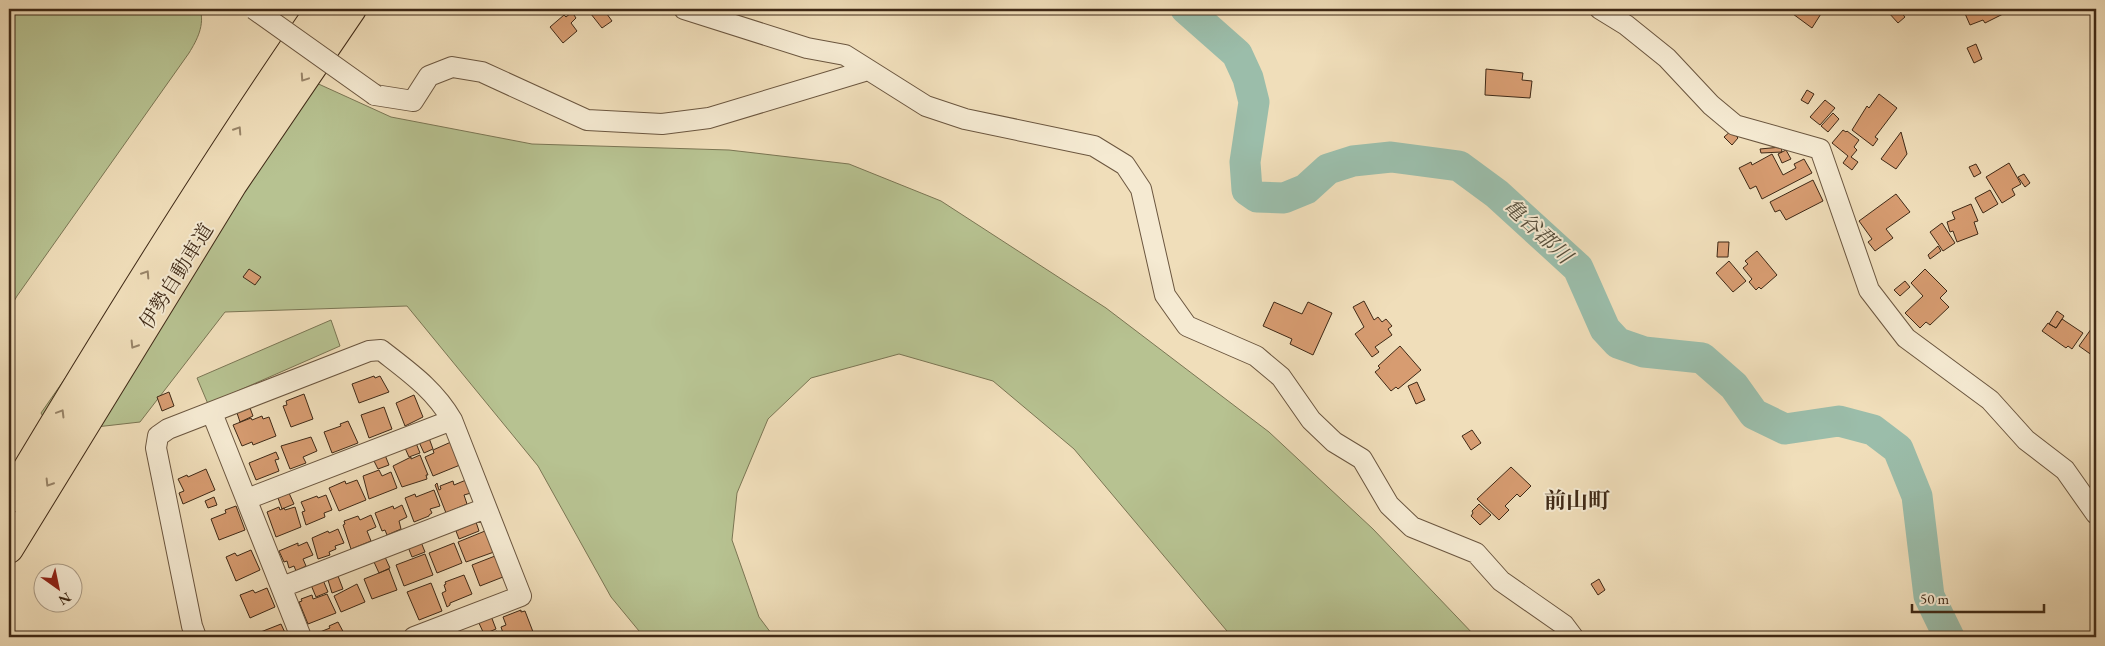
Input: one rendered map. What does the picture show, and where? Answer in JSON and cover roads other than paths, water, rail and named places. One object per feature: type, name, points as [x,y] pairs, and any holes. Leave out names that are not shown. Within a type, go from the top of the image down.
[{"type":"highway","name":"伊勢自動車道","points":[[13,542],[222,177],[258,99],[320,9]]},
{"type":"highway","name":"伊勢自動車道","points":[[9,500],[108,332],[222,177],[352,9]]},
{"type":"street","points":[[254,9],[375,95],[412,101],[429,76],[452,67],[482,72],[587,120],[662,124],[709,118],[868,70]]},
{"type":"street","points":[[684,9],[807,48],[845,55],[926,106],[965,119],[1094,146],[1124,165],[1141,189],[1165,295],[1187,326],[1256,356],[1281,377],[1311,420],[1334,442],[1362,459],[1389,505],[1412,527],[1476,553],[1501,581],[1564,626],[1573,637]]},
{"type":"street","points":[[1600,9],[1626,26],[1667,58],[1711,105],[1735,124],[1820,149],[1870,290],[1894,323],[1906,338],[1990,400],[2026,440],[2065,470],[2096,514]]},
{"type":"street","points":[[196,637],[192,626],[156,448],[158,436],[168,430],[369,351],[381,350],[427,387],[442,402],[452,420],[521,596],[414,637]]},
{"type":"street","points":[[212,413],[301,637]]},
{"type":"street","points":[[247,499],[452,420]]},
{"type":"street","points":[[282,587],[486,508]]},
{"type":"waterway","name":"亀谷郡川","points":[[1186,9],[1237,54],[1248,78],[1254,102],[1245,162],[1247,190],[1257,197],[1284,198],[1306,189],[1328,169],[1353,161],[1391,157],[1459,166],[1497,194],[1578,268],[1605,329],[1618,343],[1644,352],[1702,358],[1734,386],[1754,414],[1785,429],[1839,421],[1873,430],[1898,449],[1917,496],[1929,596],[1949,637]]},
{"type":"district","name":"前山町","points":[[1577,500]]}]
